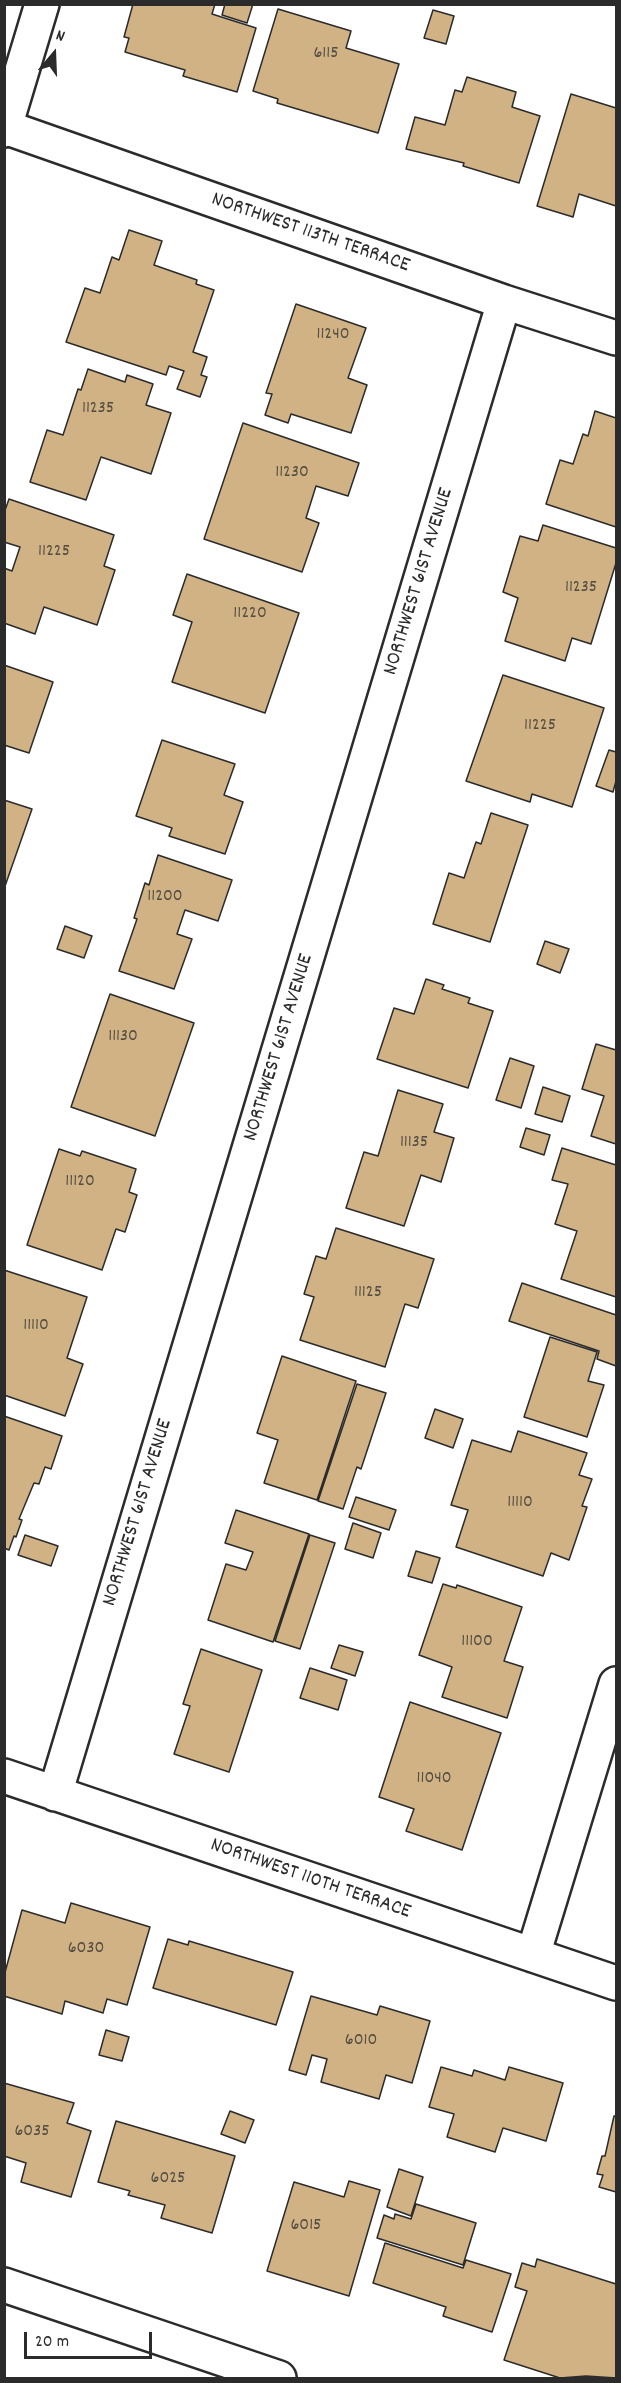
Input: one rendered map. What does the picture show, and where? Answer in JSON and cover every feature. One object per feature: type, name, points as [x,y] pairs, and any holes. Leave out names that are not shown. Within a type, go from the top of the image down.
[{"type":"street","points":[[5,128],[42,4]]},
{"type":"street","name":"NORTHWEST 113TH TERRACE","points":[[5,128],[504,302],[616,338]]},
{"type":"street","name":"NORTHWEST 61ST AVENUE","points":[[55,1794],[504,302]]},
{"type":"street","points":[[533,1954],[616,1684]]},
{"type":"street","name":"NORTHWEST 110TH TERRACE","points":[[4,1776],[616,1983]]},
{"type":"street","points":[[4,2285],[279,2379]]},
{"type":"building","points":[[133,4],[215,4],[212,14],[256,28],[237,92],[183,76],[185,70],[125,52],[129,38],[124,37]]},
{"type":"building","points":[[225,4],[253,4],[247,23],[222,15]]},
{"type":"building","points":[[278,9],[351,31],[346,48],[399,64],[378,133],[277,103],[278,99],[253,91]]},
{"type":"building","points":[[433,10],[454,16],[446,44],[424,38]]},
{"type":"building","points":[[467,77],[516,92],[512,107],[540,116],[519,183],[463,166],[464,163],[406,149],[415,117],[445,125],[455,90],[462,92]]},
{"type":"building","points":[[571,94],[616,108],[616,206],[579,194],[573,217],[537,206]]},
{"type":"building","points":[[129,230],[162,241],[154,265],[197,280],[196,284],[214,290],[193,352],[207,357],[201,375],[207,377],[200,397],[177,389],[184,371],[169,366],[166,375],[66,342],[85,288],[100,293],[112,257],[119,260]]},
{"type":"building","points":[[296,304],[366,328],[348,378],[367,385],[351,433],[291,414],[288,423],[265,415],[272,394],[266,393]]},
{"type":"building","points":[[88,369],[125,382],[127,375],[153,384],[146,405],[171,413],[151,474],[101,457],[86,500],[30,482],[47,430],[63,435],[78,389],[81,390]]},
{"type":"building","points":[[595,411],[616,418],[616,527],[546,504],[560,460],[573,464],[583,434],[588,436]]},
{"type":"building","points":[[243,423],[359,463],[348,496],[316,486],[306,518],[319,523],[302,572],[204,539]]},
{"type":"building","points":[[9,499],[114,535],[104,566],[115,570],[97,625],[44,607],[35,634],[4,623],[4,568],[12,571],[20,547],[4,542],[4,513]]},
{"type":"building","points":[[543,525],[616,548],[616,563],[591,644],[572,638],[565,661],[505,641],[518,598],[503,592],[520,536],[538,541]]},
{"type":"building","points":[[187,574],[299,613],[265,713],[172,682],[192,622],[173,615]]},
{"type":"building","points":[[4,665],[53,682],[29,753],[4,745]]},
{"type":"building","points":[[503,675],[604,708],[572,807],[532,794],[530,802],[466,781]]},
{"type":"building","points":[[162,740],[235,764],[224,795],[243,802],[225,854],[169,836],[172,828],[136,816]]},
{"type":"building","points":[[609,750],[616,752],[616,781],[613,792],[596,786]]},
{"type":"building","points":[[4,800],[32,809],[4,889]]},
{"type":"building","points":[[491,813],[528,825],[490,942],[433,924],[449,873],[464,878],[476,842],[481,844]]},
{"type":"building","points":[[158,855],[232,880],[218,921],[185,910],[177,934],[192,939],[174,989],[119,971],[137,919],[134,918],[145,883],[149,885]]},
{"type":"building","points":[[65,926],[92,936],[84,958],[57,949]]},
{"type":"building","points":[[545,941],[569,949],[560,973],[537,964]]},
{"type":"building","points":[[426,979],[444,985],[442,989],[470,998],[468,1003],[493,1011],[468,1088],[377,1059],[394,1008],[414,1014]]},
{"type":"building","points":[[110,994],[194,1023],[155,1136],[71,1107]]},
{"type":"building","points":[[596,1044],[616,1050],[616,1144],[591,1136],[604,1096],[582,1089]]},
{"type":"building","points":[[510,1058],[534,1066],[521,1108],[496,1100]]},
{"type":"building","points":[[543,1087],[570,1096],[562,1122],[535,1114]]},
{"type":"building","points":[[398,1090],[443,1104],[434,1132],[454,1138],[441,1182],[421,1175],[404,1226],[346,1208],[364,1152],[378,1156]]},
{"type":"building","points":[[526,1128],[550,1135],[544,1155],[520,1147]]},
{"type":"building","points":[[562,1148],[616,1165],[616,1297],[561,1279],[577,1231],[555,1224],[568,1184],[552,1180]]},
{"type":"building","points":[[59,1149],[80,1156],[82,1151],[136,1169],[129,1192],[137,1195],[125,1232],[116,1229],[102,1270],[27,1245]]},
{"type":"building","points":[[336,1228],[434,1259],[418,1308],[405,1304],[385,1367],[300,1340],[314,1297],[304,1294],[316,1256],[326,1259]]},
{"type":"building","points":[[4,1270],[87,1297],[67,1358],[83,1364],[65,1416],[4,1395]]},
{"type":"building","points":[[522,1283],[616,1315],[616,1366],[597,1359],[599,1351],[509,1321]]},
{"type":"building","points":[[550,1337],[597,1352],[588,1381],[604,1385],[587,1437],[524,1417]]},
{"type":"building","points":[[282,1356],[356,1381],[317,1500],[264,1483],[278,1440],[257,1433]]},
{"type":"building","points":[[357,1384],[386,1393],[361,1469],[357,1467],[343,1509],[318,1501]]},
{"type":"building","points":[[435,1409],[463,1419],[453,1448],[425,1438]]},
{"type":"building","points":[[4,1416],[62,1436],[51,1469],[45,1467],[39,1484],[34,1483],[19,1519],[22,1520],[16,1537],[14,1536],[9,1550],[4,1548]]},
{"type":"building","points":[[518,1431],[587,1453],[579,1475],[592,1479],[582,1506],[587,1507],[569,1560],[551,1553],[543,1576],[456,1547],[468,1510],[451,1505],[472,1440],[511,1452]]},
{"type":"building","points":[[356,1497],[396,1510],[389,1530],[349,1517]]},
{"type":"building","points":[[236,1510],[309,1534],[273,1642],[208,1620],[226,1564],[246,1570],[253,1552],[225,1543]]},
{"type":"building","points":[[353,1523],[381,1533],[373,1558],[345,1549]]},
{"type":"building","points":[[25,1535],[58,1546],[51,1566],[18,1555]]},
{"type":"building","points":[[310,1535],[335,1543],[300,1649],[275,1641]]},
{"type":"building","points":[[416,1551],[440,1558],[432,1583],[408,1576]]},
{"type":"building","points":[[443,1584],[456,1588],[457,1585],[522,1607],[504,1661],[523,1667],[507,1718],[442,1697],[452,1667],[419,1655]]},
{"type":"building","points":[[339,1645],[363,1652],[355,1676],[331,1668]]},
{"type":"building","points":[[201,1649],[262,1670],[229,1772],[174,1754],[190,1706],[183,1704]]},
{"type":"building","points":[[310,1668],[347,1680],[338,1710],[300,1698]]},
{"type":"building","points":[[410,1702],[501,1733],[462,1850],[406,1831],[414,1809],[379,1797]]},
{"type":"building","points":[[71,1903],[150,1927],[127,2005],[107,1999],[103,2013],[65,2001],[62,2014],[4,1996],[4,1976],[22,1910],[65,1923]]},
{"type":"building","points":[[168,1939],[188,1945],[189,1941],[293,1972],[276,2025],[153,1988]]},
{"type":"building","points":[[311,1996],[377,2015],[380,2006],[430,2021],[412,2083],[386,2075],[379,2099],[321,2082],[327,2059],[312,2055],[306,2075],[289,2070]]},
{"type":"building","points":[[106,2030],[129,2037],[122,2061],[99,2055]]},
{"type":"building","points":[[441,2067],[472,2076],[474,2070],[505,2080],[509,2067],[563,2083],[546,2141],[503,2128],[495,2152],[447,2137],[454,2114],[429,2107]]},
{"type":"building","points":[[4,2083],[74,2103],[67,2123],[91,2131],[71,2197],[21,2182],[26,2163],[4,2156]]},
{"type":"building","points":[[230,2111],[254,2120],[245,2143],[221,2134]]},
{"type":"building","points":[[614,2116],[616,2116],[616,2192],[599,2187],[603,2175],[597,2174],[602,2156],[605,2156]]},
{"type":"building","points":[[116,2121],[235,2156],[212,2233],[161,2218],[165,2205],[128,2195],[130,2191],[98,2182]]},
{"type":"building","points":[[399,2169],[423,2177],[411,2216],[387,2207]]},
{"type":"building","points":[[349,2181],[380,2190],[349,2296],[267,2271],[294,2182],[344,2197]]},
{"type":"building","points":[[416,2204],[476,2223],[463,2265],[377,2238],[384,2215],[394,2219],[395,2214],[411,2219]]},
{"type":"building","points":[[385,2243],[463,2268],[466,2260],[511,2274],[492,2332],[443,2316],[446,2307],[373,2283]]},
{"type":"building","points":[[537,2259],[616,2284],[616,2378],[586,2376],[560,2378],[504,2360],[527,2291],[515,2287],[522,2263],[535,2267]]}]
